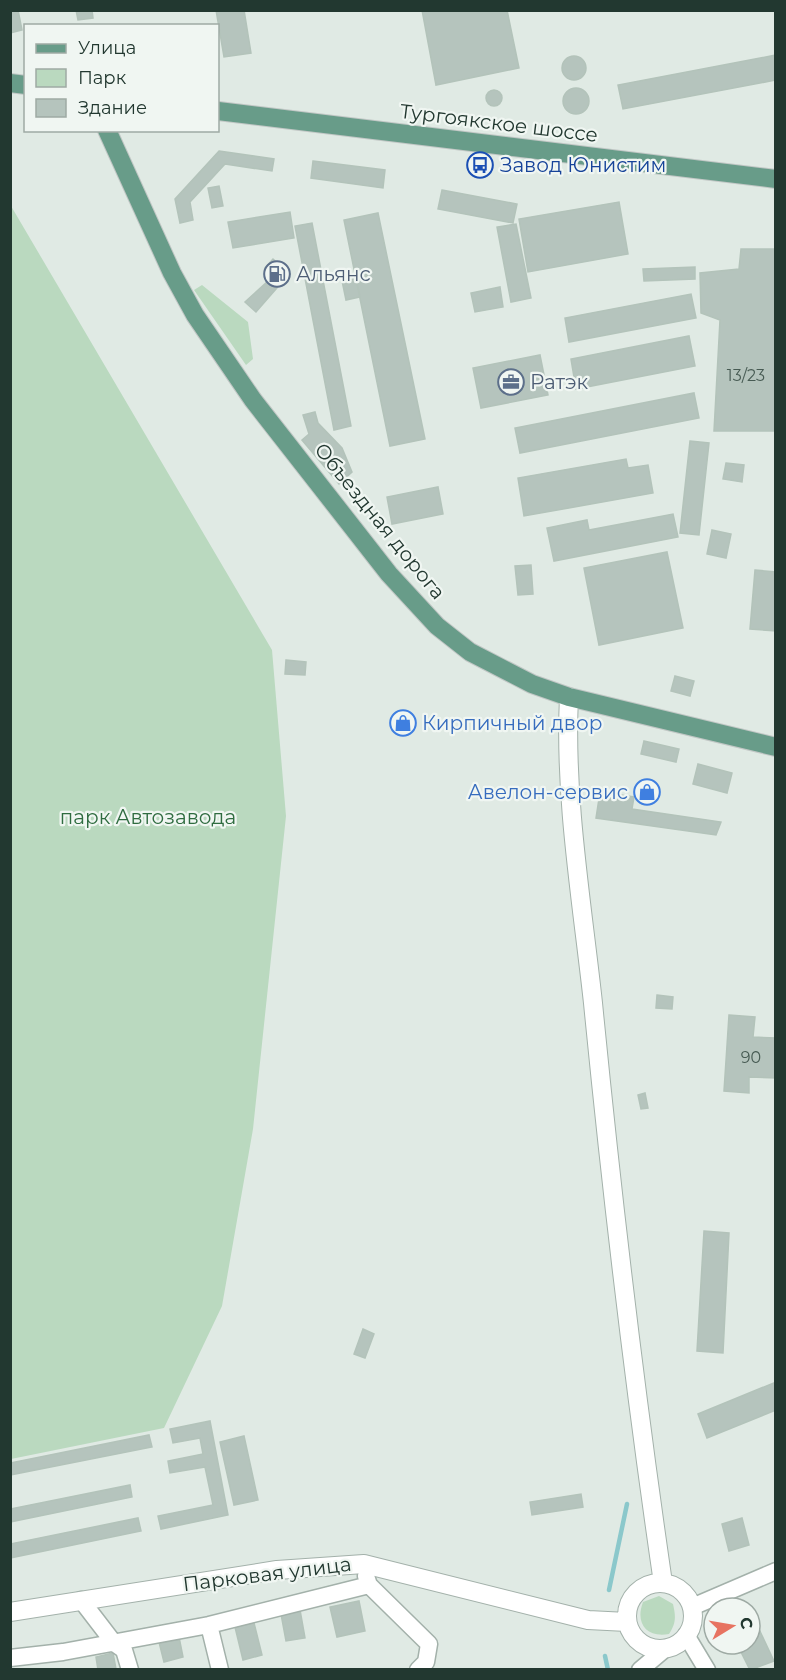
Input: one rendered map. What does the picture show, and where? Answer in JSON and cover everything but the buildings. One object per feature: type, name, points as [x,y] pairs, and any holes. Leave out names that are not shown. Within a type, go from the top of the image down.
[{"type":"main road","name":"Тургоякское шоссе","points":[[219,111],[776,179]]},
{"type":"main road","name":"Объездная дорога","points":[[108,132],[172,273],[195,315],[253,400],[389,574],[437,626],[470,652],[512,675],[569,697],[776,747]]},
{"type":"street","points":[[569,697],[569,776],[613,1198],[663,1583]]},
{"type":"street","name":"Парковая улица","points":[[10,1612],[277,1570],[364,1564],[588,1620],[627,1622]]},
{"type":"street","points":[[692,1607],[776,1571]]},
{"type":"street","points":[[10,1658],[21,1659],[208,1625],[367,1579],[429,1644],[426,1662],[418,1670]]},
{"type":"street","points":[[640,1670],[666,1648],[677,1644],[687,1635],[693,1617],[692,1607],[685,1595],[675,1587],[663,1583],[648,1585],[635,1594],[628,1607],[627,1622],[631,1632],[646,1646],[666,1648]]},
{"type":"street","points":[[81,1600],[114,1643],[124,1650],[130,1670]]},
{"type":"street","points":[[208,1625],[220,1670]]},
{"type":"street","points":[[687,1635],[707,1670]]},
{"type":"green space","name":"парк Автозавода","points":[[11,206],[272,650],[286,816],[253,1129],[222,1306],[164,1428],[11,1459]]},
{"type":"green space","points":[[202,285],[248,322],[253,359],[246,365],[194,290]]},
{"type":"green space","points":[[659,1596],[673,1604],[675,1620],[669,1634],[654,1634],[649,1631],[644,1627],[640,1616],[643,1602]]},
{"type":"waterway","points":[[609,1590],[627,1504]]},
{"type":"waterway","points":[[605,1656],[608,1670]]},
{"type":"place","name":"Завод Юнистим","points":[[480,165]]},
{"type":"place","name":"Альянс","points":[[277,274]]},
{"type":"place","name":"Ратэк","points":[[511,382]]},
{"type":"place","name":"Кирпичный двор","points":[[403,723]]},
{"type":"place","name":"Авелон-сервис","points":[[647,792]]}]
